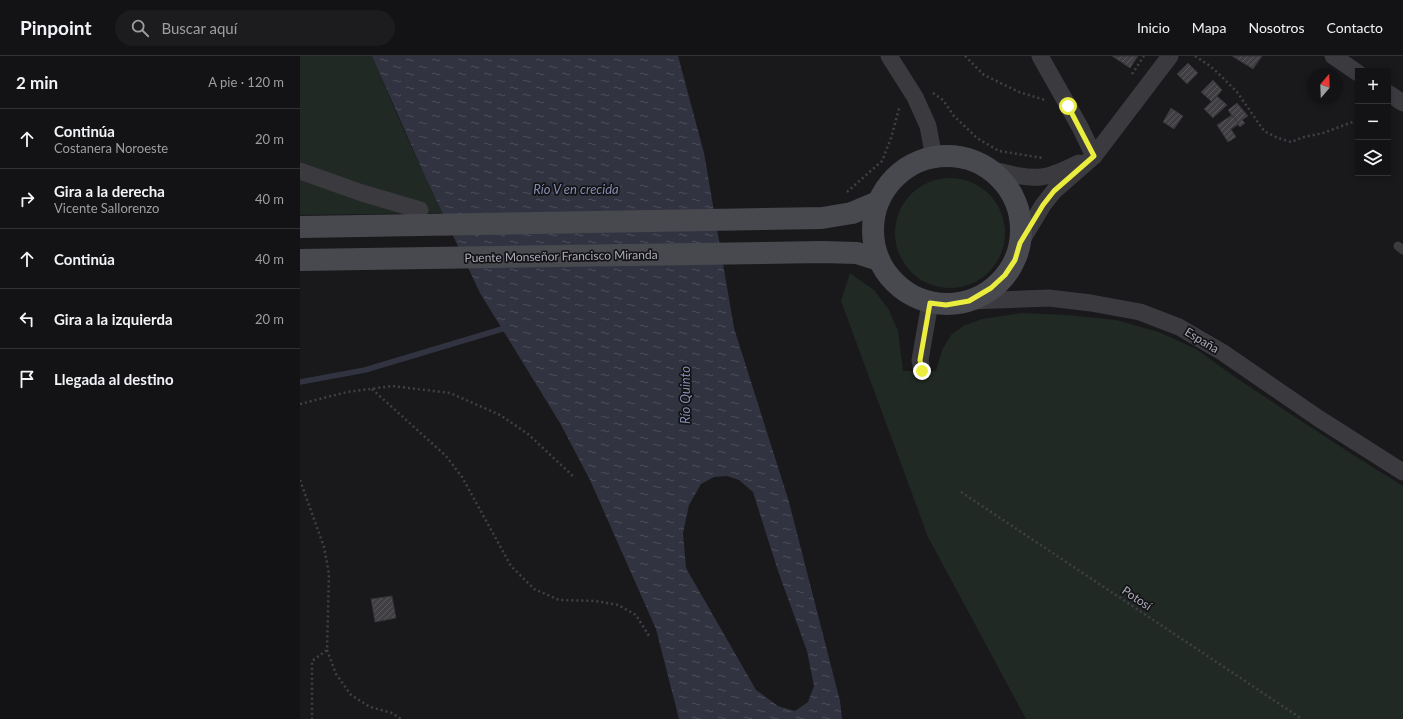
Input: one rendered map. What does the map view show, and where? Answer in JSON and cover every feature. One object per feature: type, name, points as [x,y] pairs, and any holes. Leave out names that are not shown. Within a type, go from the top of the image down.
[{"type":"street","points":[[889,56],[916,97],[928,126],[934,158]]},
{"type":"street","points":[[1040,56],[1094,156]]},
{"type":"street","points":[[1020,243],[1043,205],[1054,191],[1094,156],[1170,56]]},
{"type":"street","points":[[1333,56],[1355,71]]},
{"type":"street","points":[[1391,95],[1403,103]]},
{"type":"street","points":[[944,156],[972,161],[985,168],[1011,191],[1018,208],[1022,222],[1020,243],[1015,260],[1005,275],[991,288],[969,301],[946,305],[930,303],[913,296],[899,286],[887,273],[879,260],[874,238],[874,219],[878,202],[887,187],[898,175],[916,162],[944,156]]},
{"type":"street","points":[[985,168],[1020,176],[1042,177],[1061,172],[1094,156]]},
{"type":"street","points":[[300,171],[420,210]]},
{"type":"street","points":[[300,227],[822,218],[852,213],[878,202]]},
{"type":"street","name":"Puente Monseñor Francisco Miranda","points":[[300,260],[822,252],[858,253],[879,260]]},
{"type":"street","name":"España","points":[[969,301],[1049,298],[1091,303],[1140,312],[1179,327],[1222,352],[1318,418],[1403,472]]},
{"type":"street","points":[[922,371],[920,360],[930,303]]},
{"type":"path","points":[[965,56],[984,75],[1018,92],[1068,106]]},
{"type":"path","points":[[1130,76],[1144,56]]},
{"type":"path","points":[[1195,56],[1210,66],[1237,92],[1264,131],[1278,138],[1291,142],[1304,137],[1323,133],[1355,121]]},
{"type":"path","points":[[847,192],[882,161],[891,138],[899,109],[916,97],[930,90],[944,100],[954,116],[976,138],[999,151],[1047,158]]},
{"type":"path","points":[[300,404],[347,392],[392,386],[450,393],[500,414],[528,434],[575,478]]},
{"type":"path","points":[[372,389],[446,456],[462,477],[511,566],[534,589],[559,600],[596,601],[618,605],[636,615],[649,636]]},
{"type":"path","points":[[300,480],[324,547],[329,574],[327,650],[336,674],[352,695],[370,707],[392,713],[401,719]]},
{"type":"path","name":"Potosí","points":[[961,492],[1302,719]]},
{"type":"path","points":[[312,719],[312,661],[327,650]]},
{"type":"shaded area","points":[[300,56],[372,56],[401,124],[442,213],[300,215]]},
{"type":"shaded area","points":[[950,178],[971,182],[989,194],[1001,212],[1005,233],[1001,254],[989,272],[971,284],[950,288],[929,284],[911,272],[899,254],[895,233],[899,212],[911,194],[929,182]]},
{"type":"shaded area","points":[[850,273],[874,290],[889,310],[898,331],[903,371],[936,371],[942,350],[951,335],[963,326],[982,319],[1022,313],[1068,315],[1116,320],[1159,332],[1196,349],[1235,377],[1403,486],[1403,719],[1026,719],[928,537],[841,301]]},
{"type":"water","name":"Río V en crecida","points":[[372,56],[678,56],[704,153],[734,328],[789,502],[840,701],[842,719],[679,719],[656,629],[590,480],[560,423],[480,293],[424,174]],"holes":[[[727,476],[739,480],[753,492],[778,571],[807,651],[814,686],[808,702],[795,711],[778,706],[756,690],[686,568],[683,533],[689,505],[701,484],[714,477]]]},
{"type":"building","points":[[1112,56],[1138,56],[1130,68]]},
{"type":"building","points":[[1232,56],[1262,56],[1253,69]]},
{"type":"building","points":[[1188,63],[1198,73],[1187,84],[1177,74]]},
{"type":"building","points":[[1213,80],[1222,90],[1212,102],[1201,92]]},
{"type":"building","points":[[1217,96],[1227,105],[1213,118],[1204,109]]},
{"type":"building","points":[[1237,103],[1248,116],[1242,120],[1245,123],[1240,127],[1228,110]]},
{"type":"building","points":[[1171,108],[1183,116],[1174,129],[1163,122]]},
{"type":"building","points":[[1232,115],[1239,124],[1231,129],[1236,137],[1228,142],[1217,125]]},
{"type":"building","points":[[392,596],[396,618],[375,622],[371,599]]},
{"type":"waterway","points":[[300,382],[365,370],[502,329],[509,330]]},
{"type":"route","points":[[922,371],[920,360],[930,303],[946,305],[969,301],[991,288],[1005,275],[1015,260],[1020,243],[1043,205],[1054,191],[1094,156],[1068,106]]},
{"type":"water label","name":"Río Quinto","points":[[685,395]]}]
